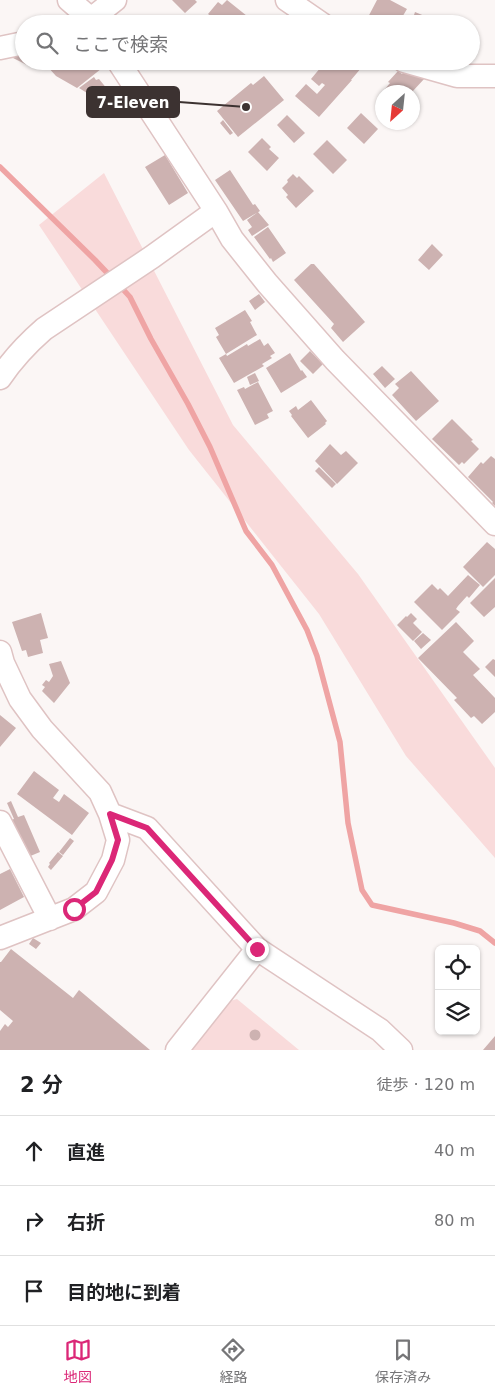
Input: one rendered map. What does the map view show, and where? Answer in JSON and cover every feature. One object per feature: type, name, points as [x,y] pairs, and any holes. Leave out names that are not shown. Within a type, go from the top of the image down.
[{"type":"street","points":[[69,0],[83,15]]},
{"type":"street","points":[[97,15],[115,0]]},
{"type":"street","points":[[287,0],[309,15]]},
{"type":"street","points":[[0,48],[15,45]]},
{"type":"street","points":[[124,70],[232,239],[335,360],[495,524]]},
{"type":"street","points":[[436,70],[457,76],[495,76]]},
{"type":"street","points":[[0,378],[44,329],[216,212]]},
{"type":"street","points":[[0,652],[20,699],[42,730],[100,792],[110,814],[118,840],[112,860],[96,892],[74,909],[0,938]]},
{"type":"street","points":[[110,814],[147,828],[257,949],[380,1030],[401,1050]]},
{"type":"street","points":[[0,822],[50,919]]},
{"type":"street","points":[[177,1050],[257,949]]},
{"type":"shaded area","points":[[104,173],[233,425],[358,574],[495,768],[495,858],[406,756],[319,614],[189,450],[39,225]]},
{"type":"shaded area","points":[[237,999],[299,1050],[184,1050],[223,1003]]},
{"type":"building","points":[[172,0],[195,0],[197,2],[185,13]]},
{"type":"building","points":[[227,0],[246,15],[208,14],[218,2],[222,5]]},
{"type":"building","points":[[377,0],[390,0],[407,9],[403,15],[369,15]]},
{"type":"building","points":[[51,70],[100,70],[77,88],[56,76]]},
{"type":"building","points":[[318,70],[359,70],[319,117],[295,96],[306,84],[317,94],[325,85],[322,83],[319,86],[311,79]]},
{"type":"building","points":[[405,70],[413,70],[425,78],[418,85],[388,85],[390,83],[388,82],[398,71],[402,74]]},
{"type":"building","points":[[264,76],[284,100],[238,137],[217,111],[251,83],[253,85]]},
{"type":"building","points":[[94,77],[96,80],[99,79],[112,95],[103,103],[79,88]]},
{"type":"building","points":[[361,113],[375,126],[375,130],[377,130],[364,144],[347,128]]},
{"type":"building","points":[[287,115],[305,133],[294,143],[277,125]]},
{"type":"building","points":[[223,120],[233,133],[230,135],[220,123]]},
{"type":"building","points":[[262,138],[271,147],[269,149],[279,158],[267,171],[248,152]]},
{"type":"building","points":[[327,140],[347,160],[333,174],[313,154]]},
{"type":"building","points":[[165,155],[188,193],[169,205],[145,167]]},
{"type":"building","points":[[230,170],[253,205],[255,204],[260,211],[243,221],[215,180]]},
{"type":"building","points":[[293,174],[297,178],[299,176],[314,191],[296,208],[286,197],[288,195],[282,188]]},
{"type":"building","points":[[258,212],[269,225],[252,236],[248,230],[252,227],[247,220]]},
{"type":"building","points":[[268,227],[286,253],[273,262],[254,237]]},
{"type":"building","points":[[432,244],[443,255],[429,270],[418,260]]},
{"type":"building","points":[[311,264],[314,264],[365,322],[343,342],[331,328],[334,324],[294,280]]},
{"type":"building","points":[[259,294],[265,302],[255,310],[249,301]]},
{"type":"building","points":[[245,310],[252,321],[250,322],[257,335],[226,354],[216,337],[219,335],[215,328]]},
{"type":"building","points":[[260,339],[264,346],[268,343],[275,353],[270,356],[272,358],[262,364],[264,366],[234,383],[219,358],[226,354],[227,356],[247,344],[248,346]]},
{"type":"building","points":[[310,351],[323,364],[313,374],[300,361]]},
{"type":"building","points":[[290,353],[307,377],[281,393],[266,368]]},
{"type":"building","points":[[382,366],[395,379],[385,388],[373,374]]},
{"type":"building","points":[[411,371],[439,401],[416,421],[392,395],[399,388],[395,384]]},
{"type":"building","points":[[255,373],[259,381],[250,385],[247,377]]},
{"type":"building","points":[[258,382],[273,411],[267,414],[269,418],[255,425],[237,390],[244,387],[245,389]]},
{"type":"building","points":[[311,400],[327,421],[326,424],[308,438],[289,411],[296,406],[298,410]]},
{"type":"building","points":[[452,419],[473,440],[471,441],[479,449],[464,464],[462,462],[459,465],[432,439]]},
{"type":"building","points":[[330,444],[341,455],[346,451],[358,463],[337,484],[315,461]]},
{"type":"building","points":[[491,456],[495,459],[495,506],[468,477],[481,462],[483,464]]},
{"type":"building","points":[[319,467],[336,484],[332,488],[315,471]]},
{"type":"building","points":[[487,542],[495,549],[495,575],[483,587],[463,567]]},
{"type":"building","points":[[468,575],[480,585],[469,598],[467,596],[458,606],[456,609],[460,612],[442,630],[414,602],[432,584],[438,590],[440,588],[448,596]]},
{"type":"building","points":[[495,578],[495,607],[484,617],[470,603]]},
{"type":"building","points":[[41,613],[48,638],[40,640],[43,653],[28,657],[26,650],[22,651],[12,622]]},
{"type":"building","points":[[411,613],[417,619],[413,623],[422,632],[413,641],[397,625]]},
{"type":"building","points":[[456,622],[474,641],[463,652],[480,669],[473,675],[495,698],[495,712],[482,724],[474,716],[471,718],[454,700],[457,698],[418,658]]},
{"type":"building","points":[[423,633],[431,640],[421,649],[414,641]]},
{"type":"building","points":[[493,659],[495,660],[495,677],[485,667]]},
{"type":"building","points":[[61,661],[70,683],[54,703],[42,691],[45,687],[42,685],[46,680],[49,682],[53,676],[49,664]]},
{"type":"building","points":[[0,715],[16,728],[0,747]]},
{"type":"building","points":[[34,771],[59,790],[53,798],[59,802],[64,794],[89,813],[72,835],[17,794]]},
{"type":"building","points":[[11,801],[18,817],[24,815],[40,852],[28,857],[11,820],[14,819],[7,803]]},
{"type":"building","points":[[70,838],[74,841],[63,855],[59,852]]},
{"type":"building","points":[[58,852],[63,856],[51,870],[48,867],[49,863]]},
{"type":"building","points":[[10,869],[24,897],[0,910],[0,874]]},
{"type":"building","points":[[33,938],[41,943],[36,949],[29,944]]},
{"type":"building","points":[[11,949],[73,998],[79,990],[150,1050],[0,1050],[0,1031],[5,1024],[8,1027],[13,1021],[0,1010],[0,962]]},
{"type":"building","points":[[253,1030],[257,1030],[260,1035],[259,1039],[253,1040],[250,1037],[250,1033]]},
{"type":"building","points":[[495,1036],[495,1050],[483,1050]]},
{"type":"waterway","points":[[0,167],[112,278]]},
{"type":"waterway","points":[[119,285],[130,297],[151,339],[188,404],[210,447],[246,531],[272,565],[307,630],[317,656],[340,742],[348,823],[362,890],[372,905],[454,923],[480,931],[495,943]]},
{"type":"place","name":"7-Eleven","points":[[246,107]]},
{"type":"route","points":[[74,909],[96,892],[112,860],[118,840],[110,814],[147,828],[257,949]]}]
